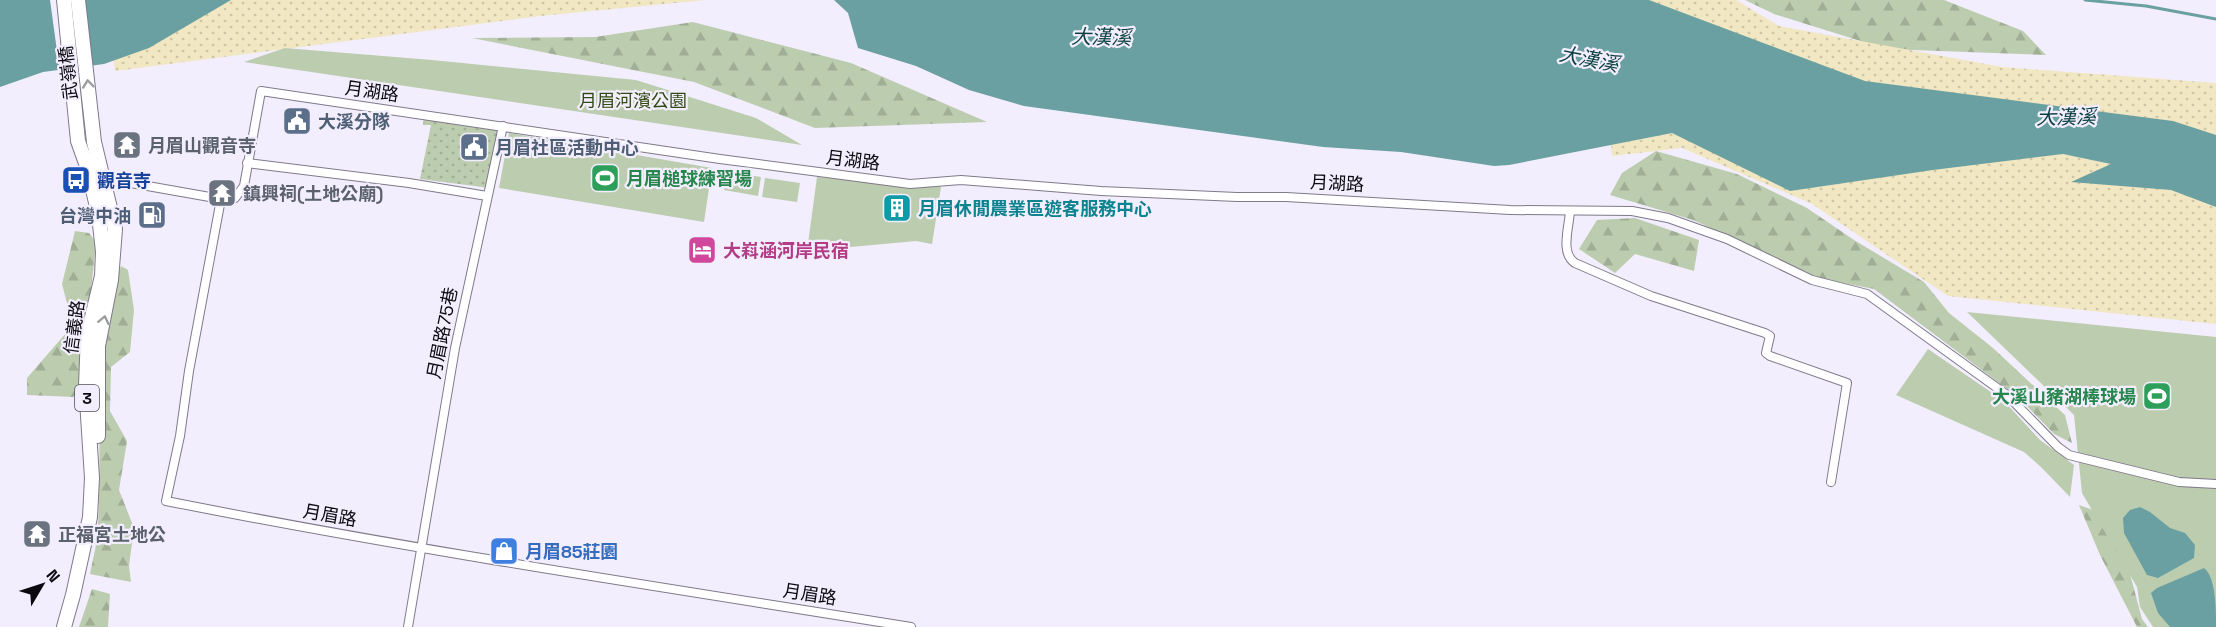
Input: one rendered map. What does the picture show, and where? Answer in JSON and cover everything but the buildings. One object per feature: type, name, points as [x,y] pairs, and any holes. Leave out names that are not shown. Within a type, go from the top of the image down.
[{"type":"main road","name":"武嶺橋","points":[[64,0],[78,141]]},
{"type":"main road","name":"武嶺橋","points":[[78,0],[94,142]]},
{"type":"main road","name":"信義路","points":[[64,627],[90,517],[92,478],[86,385],[88,334],[102,276],[103,252],[99,215],[88,169],[78,141]]},
{"type":"main road","name":"信義路","points":[[71,627],[96,523],[98,346],[111,280],[115,229],[94,142]]},
{"type":"street","name":"月湖路","points":[[221,199],[234,198],[244,186],[261,91],[720,159],[910,184],[961,180],[1124,192],[1286,197],[1509,210],[1632,211],[1668,218],[1726,239],[1812,280],[1868,294],[2007,395],[2058,447],[2069,455],[2179,482],[2216,484]]},
{"type":"street","name":"月眉路75巷","points":[[408,627],[455,348],[503,126]]},
{"type":"street","points":[[247,163],[399,181],[487,195]]},
{"type":"street","points":[[88,169],[104,177],[125,182],[221,199]]},
{"type":"street","name":"月眉路","points":[[221,199],[189,371],[180,436],[166,501],[420,547],[911,627]]},
{"type":"street","points":[[1570,212],[1566,252],[1569,259],[1575,263],[1652,296],[1765,333],[1770,336],[1766,353],[1770,356],[1847,383],[1831,482]]},
{"type":"green space","points":[[1745,0],[1944,0],[2023,31],[2046,55],[1886,49],[1774,14]]},
{"type":"green space","points":[[693,22],[851,63],[987,122],[815,128],[694,82],[472,38],[595,37]]},
{"type":"green space","name":"月眉河濱公園","points":[[285,48],[636,80],[756,118],[802,145],[244,62]]},
{"type":"green space","points":[[424,116],[502,127],[490,188],[420,179],[431,125],[423,125]]},
{"type":"green space","name":"月眉槌球練習場","points":[[509,133],[712,168],[704,222],[499,188]]},
{"type":"green space","points":[[1656,151],[1737,174],[1807,208],[1854,240],[1924,282],[1949,313],[1993,348],[2065,415],[2072,443],[2054,434],[2019,398],[1874,289],[1822,279],[1693,220],[1610,195],[1622,173]]},
{"type":"green space","points":[[727,172],[761,177],[758,196],[724,190]]},
{"type":"green space","points":[[817,177],[941,187],[932,244],[916,241],[807,251]]},
{"type":"green space","points":[[765,178],[800,183],[797,202],[762,197]]},
{"type":"green space","points":[[1635,218],[1699,240],[1694,271],[1635,254],[1615,273],[1579,249],[1597,220]]},
{"type":"green space","points":[[75,231],[89,233],[96,242],[81,390],[73,397],[27,395],[27,378],[66,333],[68,307],[62,284]]},
{"type":"green space","points":[[121,266],[128,270],[134,310],[130,352],[111,367],[110,411],[127,441],[119,490],[134,528],[129,566],[131,582],[90,574],[98,531],[100,393],[105,327]]},
{"type":"green space","points":[[1967,312],[2216,337],[2216,627],[2153,627],[2140,607],[2137,587],[2082,493],[2074,415]]},
{"type":"green space","points":[[1928,349],[2004,401],[2040,440],[2074,465],[2070,497],[2024,452],[1896,395]]},
{"type":"green space","points":[[2079,505],[2096,511],[2125,555],[2142,619],[2148,627],[2137,627],[2100,555]]},
{"type":"green space","points":[[92,589],[110,594],[108,627],[79,627]]},
{"type":"sand","points":[[105,0],[706,0],[540,16],[115,71]]},
{"type":"sand","points":[[1599,0],[1736,0],[1779,26],[2002,67],[2216,83],[2216,324],[1948,296],[1812,204],[1682,148],[1612,156]]},
{"type":"water","points":[[0,0],[231,0],[149,48],[104,64],[43,72],[0,87]]},
{"type":"water","name":"大漢溪","points":[[834,0],[1649,0],[1865,81],[2173,121],[2216,135],[2216,207],[2171,190],[2071,182],[2111,164],[2063,154],[1790,191],[1672,133],[1494,166],[1401,152],[1323,147],[1024,106],[969,90],[916,66],[858,48],[848,13]]},
{"type":"water","points":[[2140,507],[2170,528],[2185,533],[2195,545],[2194,558],[2158,578],[2147,575],[2124,533],[2123,518],[2130,510]]},
{"type":"water","points":[[2204,568],[2213,586],[2216,627],[2170,627],[2158,613],[2151,593],[2157,588]]},
{"type":"pier","points":[[50,0],[82,0],[90,69],[60,73]]},
{"type":"waterway","points":[[2085,0],[2146,6],[2216,19]]},
{"type":"place","name":"大溪分隊","points":[[297,121]]},
{"type":"place","name":"月眉山觀音寺","points":[[127,145]]},
{"type":"place","name":"月眉社區活動中心","points":[[474,147]]},
{"type":"place","name":"月眉槌球練習場","points":[[605,178]]},
{"type":"place","name":"觀音寺","points":[[76,180]]},
{"type":"place","name":"鎮興祠(土地公廟)","points":[[222,193]]},
{"type":"place","name":"月眉休閒農業區遊客服務中心","points":[[897,208]]},
{"type":"place","name":"台灣中油","points":[[152,215]]},
{"type":"place","name":"大嵙涵河岸民宿","points":[[702,250]]},
{"type":"place","name":"大溪山豬湖棒球場","points":[[2157,396]]},
{"type":"place","name":"正福宮土地公","points":[[37,534]]},
{"type":"place","name":"月眉85莊園","points":[[504,551]]}]
